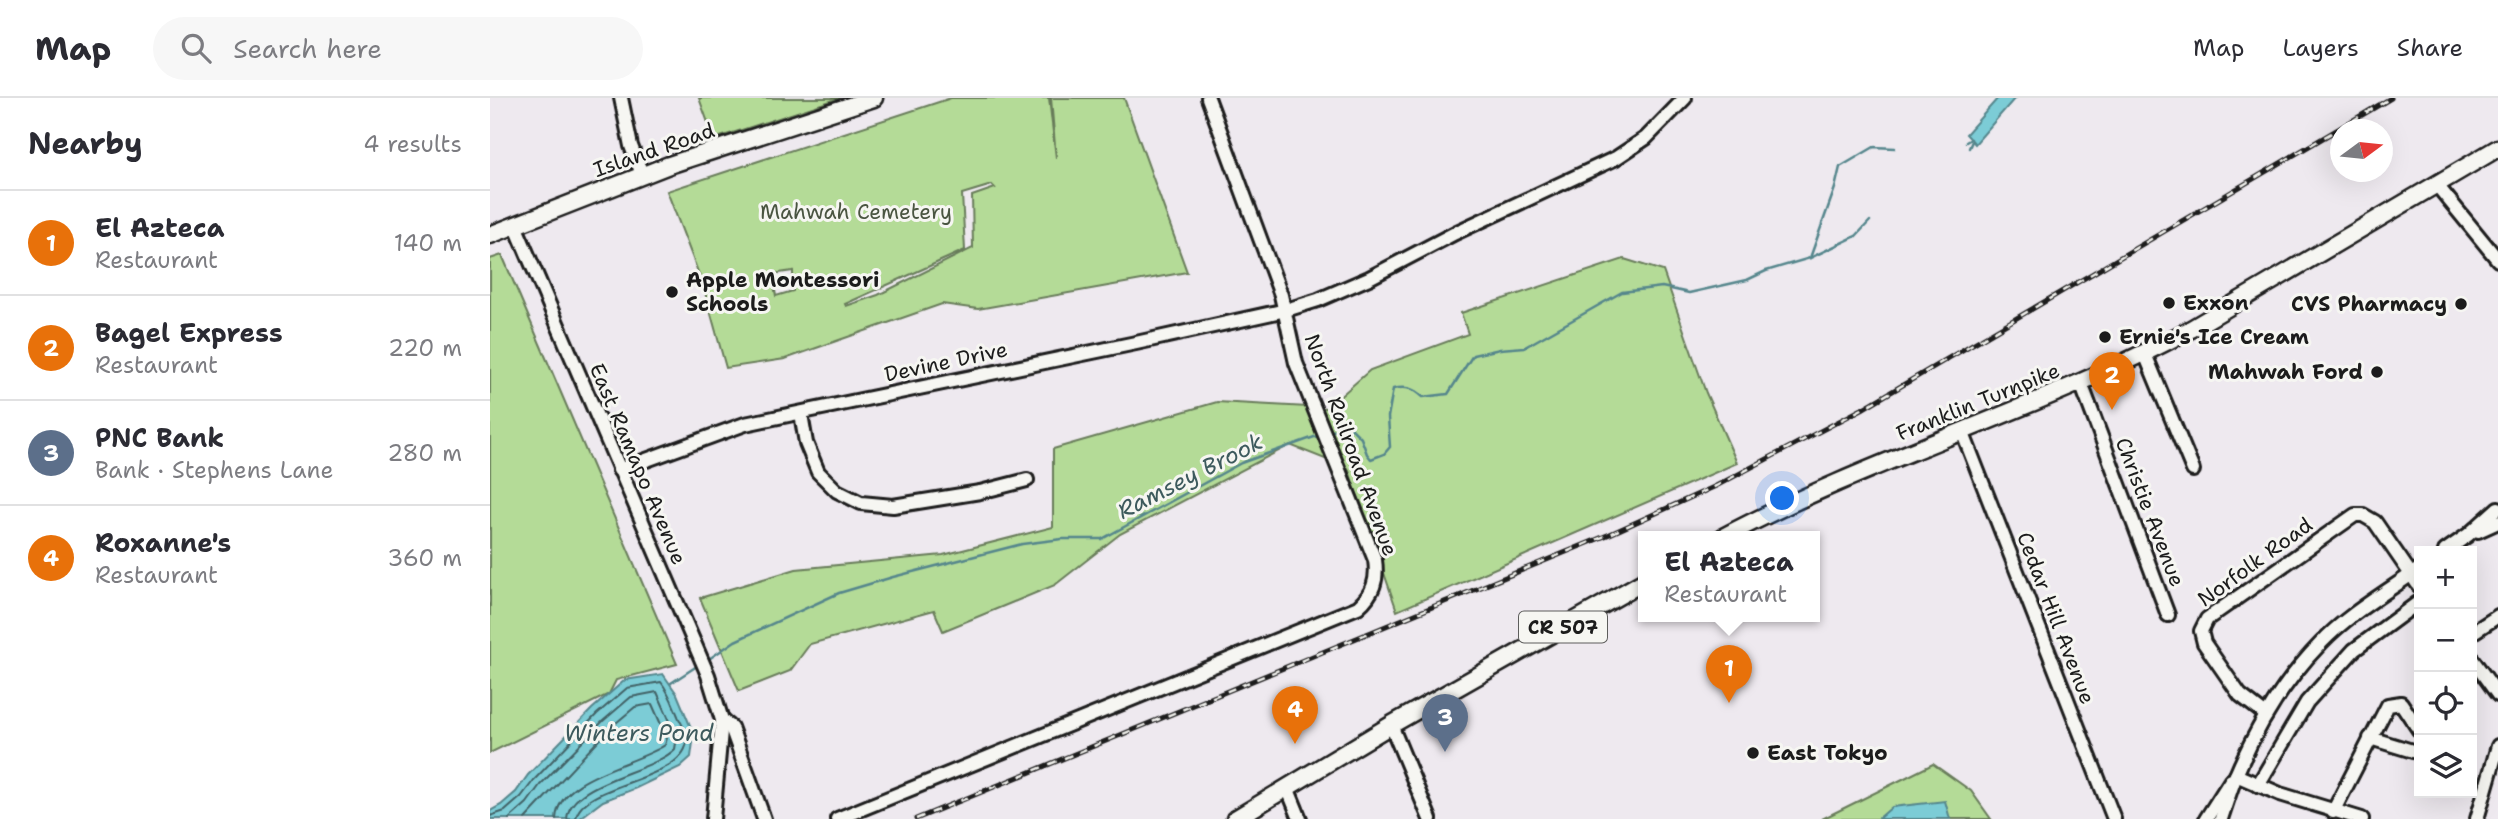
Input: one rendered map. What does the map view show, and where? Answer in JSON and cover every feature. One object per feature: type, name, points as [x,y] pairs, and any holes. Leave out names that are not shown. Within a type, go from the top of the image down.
[{"type":"main road","name":"Island Road","points":[[490,235],[642,174],[874,98]]},
{"type":"main road","name":"Franklin Turnpike","points":[[1735,531],[1812,493],[2081,383],[2145,354],[2498,148]]},
{"type":"main road","name":"CR 507","points":[[1235,819],[1391,725],[1638,585]]},
{"type":"street","points":[[621,98],[631,146],[642,174]]},
{"type":"street","points":[[1208,98],[1286,310]]},
{"type":"street","name":"North Railroad Avenue","points":[[838,819],[1358,607],[1372,591],[1376,580],[1375,560],[1296,363],[1286,310],[1344,290],[1455,233],[1616,159],[1646,138],[1685,98]]},
{"type":"street","points":[[2436,184],[2498,260]]},
{"type":"street","name":"East Ramapo Avenue","points":[[515,225],[708,675],[722,720]]},
{"type":"street","name":"Devine Drive","points":[[620,470],[745,424],[1286,310]]},
{"type":"street","points":[[2145,354],[2193,470]]},
{"type":"street","name":"Christie Avenue","points":[[2081,383],[2168,615]]},
{"type":"street","points":[[802,414],[806,443],[818,472],[837,491],[861,503],[893,506],[980,492],[1027,480]]},
{"type":"street","name":"Cedar Hill Avenue","points":[[1962,430],[2114,819]]},
{"type":"street","points":[[2452,546],[2498,508]]},
{"type":"street","name":"Norfolk Road","points":[[2266,715],[2240,695],[2204,643],[2202,631],[2207,619],[2355,515],[2369,517],[2375,522],[2414,571]]},
{"type":"street","points":[[2468,535],[2498,522]]},
{"type":"street","points":[[2221,819],[2236,775],[2266,715],[2286,685],[2322,642],[2380,595],[2414,573]]},
{"type":"street","points":[[2258,785],[2307,702],[2354,650],[2414,605]]},
{"type":"street","points":[[2477,630],[2498,616]]},
{"type":"street","points":[[2477,666],[2498,695]]},
{"type":"street","points":[[2333,812],[2388,705],[2401,703],[2414,722]]},
{"type":"street","points":[[713,819],[722,720]]},
{"type":"street","points":[[722,720],[731,727],[764,819]]},
{"type":"street","points":[[1391,725],[1430,819]]},
{"type":"street","points":[[2370,738],[2414,751]]},
{"type":"street","points":[[2477,819],[2498,746]]},
{"type":"street","points":[[2236,775],[2333,812],[2362,819]]},
{"type":"street","points":[[2206,819],[2227,783],[2236,775]]},
{"type":"street","points":[[1287,788],[1300,819]]},
{"type":"green space","points":[[699,98],[840,98],[714,139]]},
{"type":"green space","name":"Mahwah Cemetery","points":[[951,98],[1049,98],[1056,158],[1051,98],[1124,98],[1187,272],[978,309],[942,304],[785,359],[726,368],[703,285],[667,191]],"holes":[[[992,185],[995,188],[972,196],[973,248],[878,295],[846,306],[845,304],[965,250],[962,194]],[[793,271],[793,291],[776,296],[772,274]]]},
{"type":"green space","points":[[502,255],[677,664],[616,680],[609,694],[490,753],[490,259]]},
{"type":"green space","points":[[1624,259],[1663,271],[1706,393],[1737,463],[1397,611],[1348,468],[1290,445],[1120,534],[1055,585],[943,631],[934,610],[810,644],[790,671],[739,691],[700,598],[796,569],[943,555],[1053,527],[1053,449],[1217,402],[1327,408],[1370,370],[1468,334],[1461,313]]},
{"type":"green space","points":[[1933,764],[1971,791],[1991,819],[1822,819]]},
{"type":"water","points":[[1998,98],[2015,98],[1975,144],[1966,134]]},
{"type":"water","name":"Winters Pond","points":[[663,674],[677,694],[694,735],[691,757],[680,767],[603,801],[579,819],[490,819],[490,811],[516,792],[528,775],[592,709],[625,680]]},
{"type":"water","points":[[1945,801],[1950,819],[1878,819],[1892,807]]},
{"type":"waterway","name":"Ramsey Brook","points":[[1966,142],[1971,139]]},
{"type":"waterway","name":"Ramsey Brook","points":[[1969,148],[1972,141]]},
{"type":"waterway","points":[[1810,258],[1840,167],[1874,147],[1895,148]]},
{"type":"waterway","name":"Ramsey Brook","points":[[1329,432],[1349,426],[1361,438],[1371,459],[1384,454],[1390,447],[1388,417],[1393,389],[1409,388],[1423,397],[1448,394],[1473,355],[1525,347],[1622,292],[1662,287],[1689,293],[1747,280],[1766,271],[1810,258],[1856,236],[1870,221]]},
{"type":"waterway","name":"Ramsey Brook","points":[[706,661],[735,641],[839,593],[1022,544],[1062,539],[1102,539],[1241,463],[1320,435]]},
{"type":"waterway","name":"Ramsey Brook","points":[[671,683],[700,664]]},
{"type":"railway","points":[[916,819],[1610,534],[1716,486],[1862,409],[2391,98]]},
{"type":"place","name":"Apple Montessori Schools","points":[[672,292]]},
{"type":"place","name":"Exxon","points":[[2169,303]]},
{"type":"place","name":"CVS Pharmacy","points":[[2461,304]]},
{"type":"place","name":"Ernie's Ice Cream","points":[[2105,337]]},
{"type":"place","name":"Mahwah Ford","points":[[2377,372]]},
{"type":"place","name":"Bagel Express","points":[[2112,410]]},
{"type":"place","name":"El Azteca","points":[[1729,703]]},
{"type":"place","name":"Roxanne's","points":[[1295,744]]},
{"type":"place","name":"PNC Bank","points":[[1445,752]]},
{"type":"place","name":"East Tokyo","points":[[1753,753]]}]
